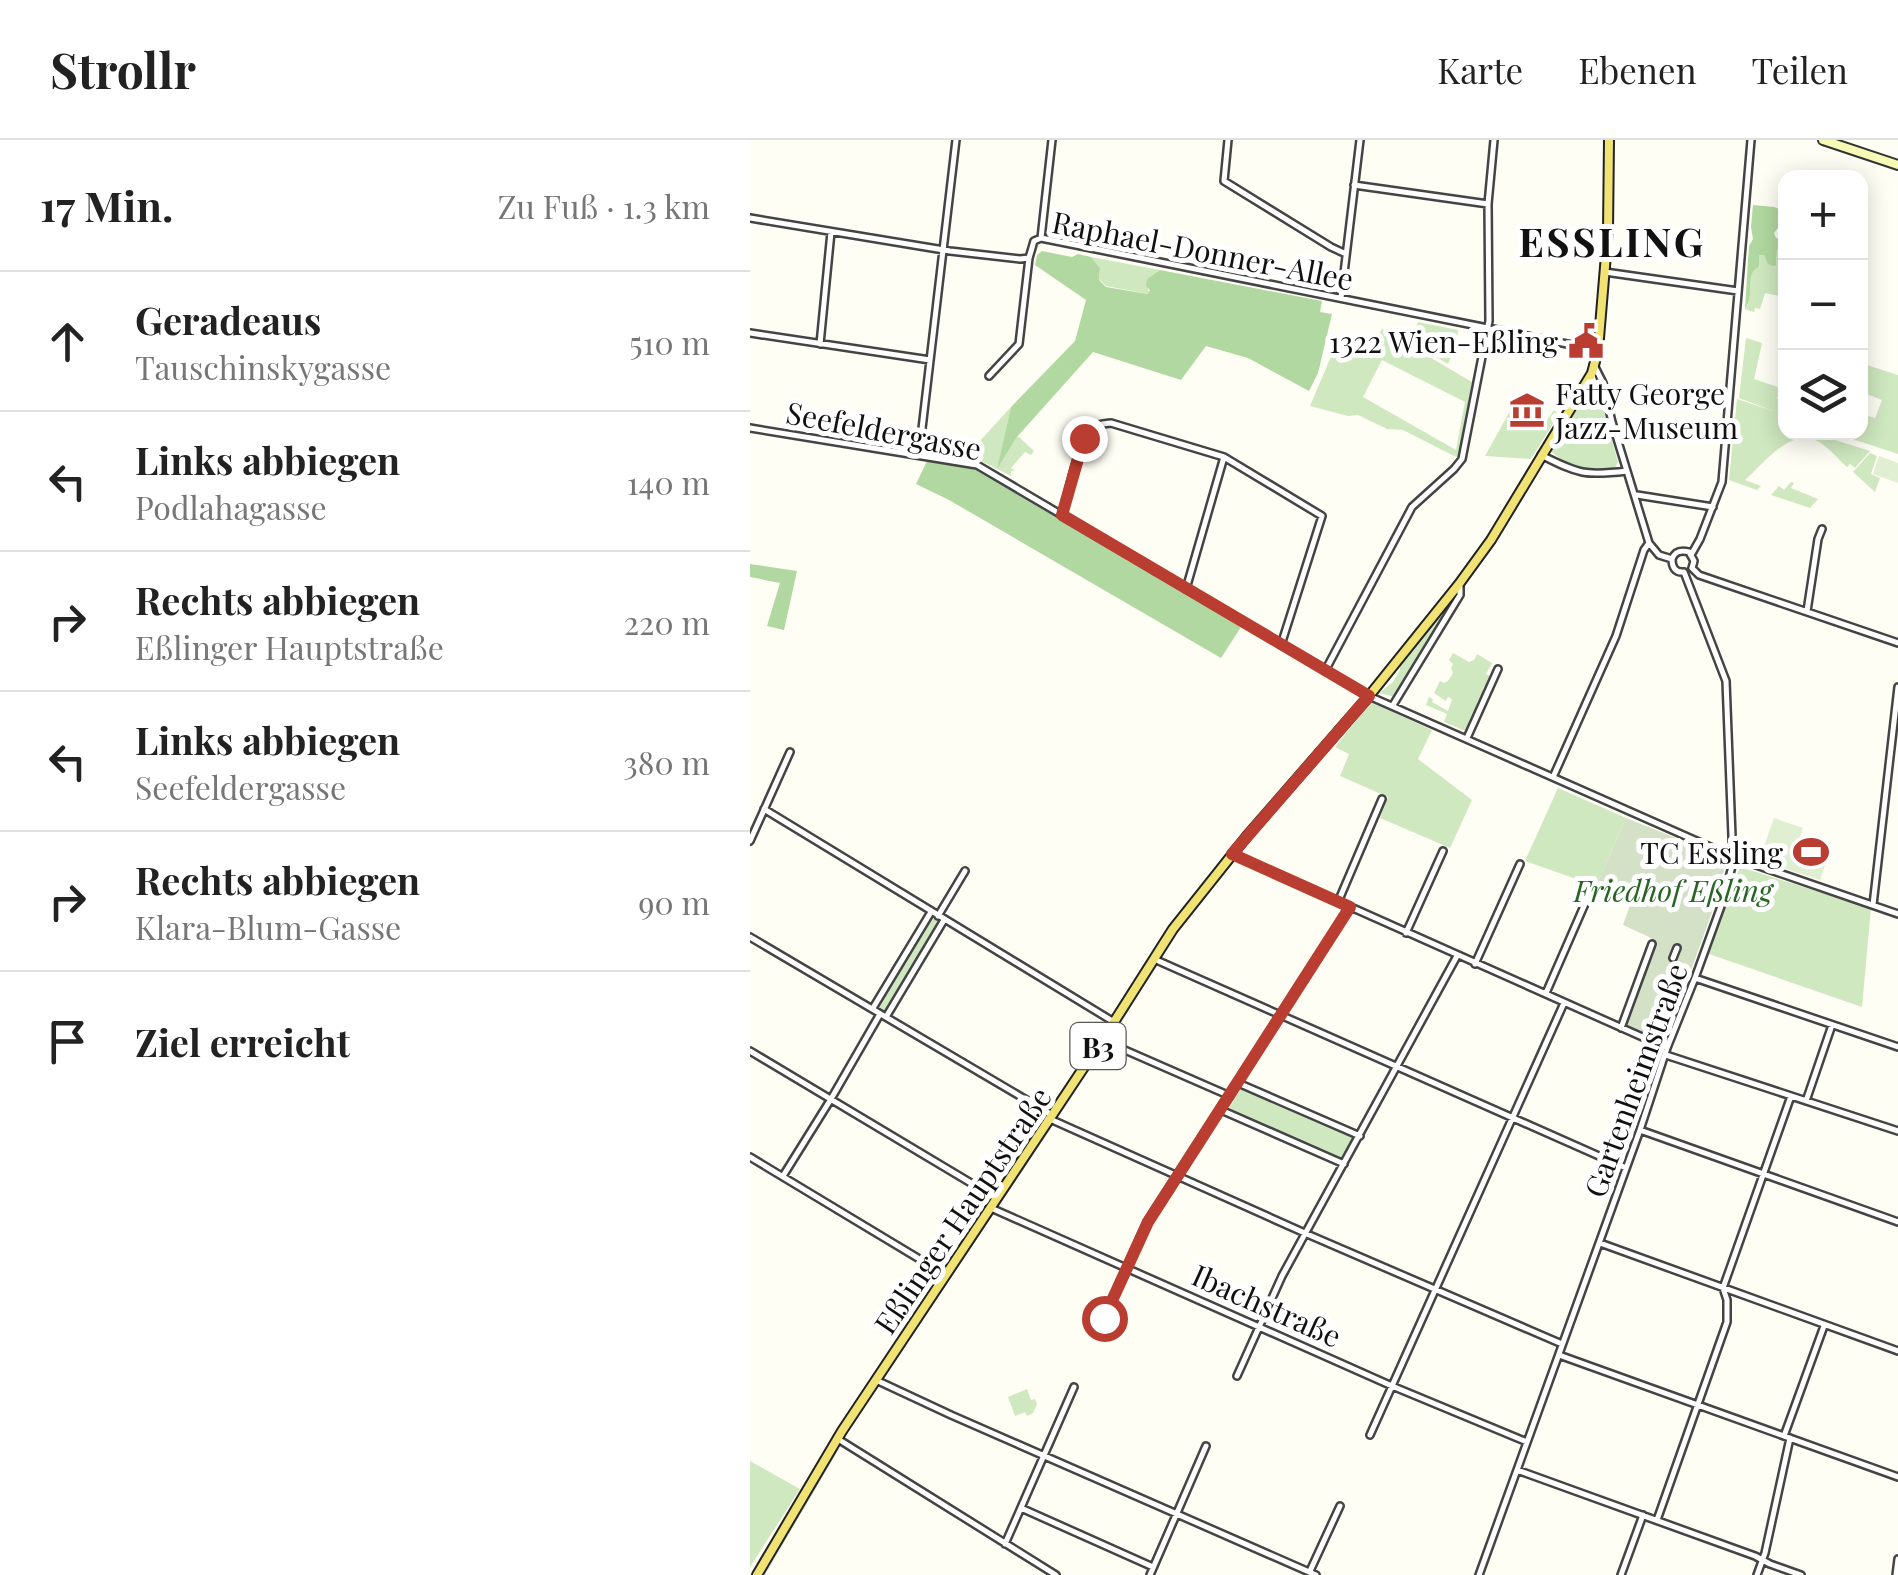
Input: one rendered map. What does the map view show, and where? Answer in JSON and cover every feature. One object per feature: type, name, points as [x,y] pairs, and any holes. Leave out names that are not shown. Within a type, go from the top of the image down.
[{"type":"main road","name":"Eßlinger Hauptstraße","points":[[838,1439],[1173,929],[1460,584],[1581,390],[1598,350],[1609,222],[1609,140]]},
{"type":"main road","name":"B3","points":[[756,1575],[838,1439]]},
{"type":"street","points":[[919,454],[956,140]]},
{"type":"street","points":[[1041,238],[1052,140]]},
{"type":"street","points":[[1228,140],[1224,181],[1346,254]]},
{"type":"street","points":[[1341,298],[1360,140]]},
{"type":"street","points":[[1325,671],[1412,507],[1462,459],[1488,328],[1488,204],[1494,140]]},
{"type":"street","points":[[1672,559],[1683,550],[1692,555],[1722,482],[1751,140]]},
{"type":"street","points":[[1822,140],[1898,166]]},
{"type":"street","points":[[1354,184],[1488,204]]},
{"type":"street","name":"Raphael-Donner-Allee","points":[[750,218],[1020,259],[1028,258],[1034,241],[1041,238],[1598,350]]},
{"type":"street","points":[[820,344],[832,231]]},
{"type":"street","points":[[989,376],[1019,344],[1028,258]]},
{"type":"street","points":[[1604,272],[1738,291]]},
{"type":"street","points":[[750,333],[930,360]]},
{"type":"street","points":[[1593,369],[1595,386]]},
{"type":"street","points":[[1554,776],[1616,636],[1649,543],[1602,380],[1593,369]]},
{"type":"street","points":[[1581,390],[1595,386],[1604,391]]},
{"type":"street","points":[[1062,515],[1084,438],[1095,426],[1112,423],[1224,457],[1322,516],[1281,645]]},
{"type":"street","name":"Seefeldergasse","points":[[750,428],[977,465],[1369,696],[1734,857],[1898,914]]},
{"type":"street","points":[[1541,456],[1580,474],[1628,471]]},
{"type":"street","points":[[1186,589],[1224,457]]},
{"type":"street","points":[[1635,494],[1712,508]]},
{"type":"street","points":[[1807,612],[1822,529]]},
{"type":"street","name":"Gartenheimstraße","points":[[1649,543],[1658,555],[1672,559],[1676,571],[1689,570]]},
{"type":"street","name":"Gartenheimstraße","points":[[1479,1575],[1696,978],[1734,857],[1726,681],[1692,588],[1692,555]]},
{"type":"street","points":[[1689,570],[1898,643]]},
{"type":"street","name":"Eßlinger Hauptstraße","points":[[1393,705],[1460,595],[1460,584]]},
{"type":"street","points":[[1468,738],[1498,669]]},
{"type":"street","points":[[1873,905],[1898,688]]},
{"type":"street","points":[[750,841],[790,752]]},
{"type":"street","points":[[1338,902],[1382,799]]},
{"type":"street","points":[[764,810],[1114,1022]]},
{"type":"street","points":[[1406,933],[1444,851]]},
{"type":"street","points":[[1232,854],[1667,1052],[1898,1131]]},
{"type":"street","points":[[1476,964],[1520,864]]},
{"type":"street","points":[[783,1176],[883,1016],[965,871]]},
{"type":"street","points":[[1546,994],[1591,890]]},
{"type":"street","points":[[1104,1318],[1148,1222],[1176,1175],[1350,907]]},
{"type":"street","points":[[872,1008],[931,912]]},
{"type":"street","points":[[750,937],[1051,1117],[1562,1344]]},
{"type":"street","points":[[1621,1028],[1652,944]]},
{"type":"street","points":[[1673,958],[1677,948]]},
{"type":"street","points":[[1237,1376],[1282,1276],[1457,956]]},
{"type":"street","points":[[1154,959],[1626,1168]]},
{"type":"street","points":[[1696,978],[1898,1047]]},
{"type":"street","points":[[1370,1435],[1564,1003]]},
{"type":"street","points":[[1806,1101],[1832,1025]]},
{"type":"street","points":[[1102,1040],[1230,1096]]},
{"type":"street","points":[[750,1051],[997,1198]]},
{"type":"street","points":[[1238,1082],[1360,1136]]},
{"type":"street","points":[[1657,1520],[1727,1322],[1723,1288],[1791,1096]]},
{"type":"street","points":[[1221,1110],[1344,1164]]},
{"type":"street","points":[[1640,1130],[1898,1222]]},
{"type":"street","points":[[750,1157],[946,1275]]},
{"type":"street","name":"Ibachstraße","points":[[991,1208],[1527,1442]]},
{"type":"street","points":[[1600,1243],[1898,1351]]},
{"type":"street","points":[[1757,1575],[1787,1437],[1825,1325]]},
{"type":"street","points":[[1558,1355],[1898,1477]]},
{"type":"street","points":[[876,1380],[1311,1574],[1340,1506]]},
{"type":"street","points":[[1006,1544],[1074,1387]]},
{"type":"street","points":[[838,1439],[1056,1575]]},
{"type":"street","points":[[1021,1508],[1152,1573],[1206,1446]]},
{"type":"street","points":[[1517,1470],[1801,1575]]},
{"type":"street","points":[[1621,1575],[1643,1515]]},
{"type":"street","points":[[1896,1575],[1898,1559]]},
{"type":"green space","points":[[1753,205],[1778,208],[1778,228],[1774,233],[1778,238],[1776,265],[1768,264],[1764,255],[1759,255],[1745,309],[1749,246],[1753,239]]},
{"type":"green space","points":[[1777,249],[1778,296],[1765,293],[1760,309],[1745,309],[1749,280],[1759,255],[1763,253],[1776,265]]},
{"type":"green space","points":[[1042,251],[1091,257],[1100,268],[1099,280],[1106,287],[1148,294],[1147,279],[1160,270],[1322,301],[1320,312],[1332,314],[1318,373],[1309,391],[1248,358],[1206,346],[1181,380],[1093,352],[1016,438],[997,469],[1011,407],[1075,341],[1086,300],[1035,265]]},
{"type":"green space","points":[[1091,257],[1160,270],[1147,279],[1149,294],[1106,286],[1099,279],[1100,268]]},
{"type":"green space","points":[[1418,322],[1458,330],[1448,364],[1408,341]]},
{"type":"green space","points":[[1382,329],[1472,382],[1458,458],[1403,430],[1387,429],[1358,415],[1310,406],[1338,340],[1367,353]],"holes":[[[1382,360],[1465,402],[1456,450],[1363,397]]]},
{"type":"green space","points":[[1746,338],[1762,343],[1754,379],[1778,387],[1778,440],[1795,440],[1777,450],[1745,480],[1761,486],[1757,490],[1729,480],[1737,399],[1773,411],[1739,398]]},
{"type":"green space","points":[[1868,365],[1898,375],[1898,454],[1855,440],[1868,440],[1868,416],[1875,418],[1882,400],[1868,395]]},
{"type":"green space","points":[[1593,391],[1601,400],[1618,462],[1615,468],[1581,467],[1550,451],[1587,393]]},
{"type":"green space","points":[[1515,402],[1547,420],[1554,410],[1559,414],[1531,459],[1485,456]]},
{"type":"green space","points":[[1011,407],[998,466],[1016,437],[1034,451],[1031,455],[1025,452],[1011,468],[1015,471],[1011,471],[1011,476],[966,456]]},
{"type":"green space","points":[[1815,440],[1835,440],[1870,451],[1855,468],[1850,464],[1847,467]]},
{"type":"green space","points":[[1870,453],[1877,456],[1871,474],[1880,478],[1875,492],[1853,472]]},
{"type":"green space","points":[[1879,456],[1898,463],[1898,483],[1873,474]]},
{"type":"green space","points":[[927,461],[973,468],[1241,627],[1221,658],[916,484]]},
{"type":"green space","points":[[1791,482],[1791,488],[1818,499],[1810,508],[1771,495],[1779,486],[1784,490]]},
{"type":"green space","points":[[750,564],[797,571],[784,630],[767,626],[780,583],[750,577]]},
{"type":"green space","points":[[1456,593],[1395,697],[1379,693],[1393,682],[1400,661]]},
{"type":"green space","points":[[1453,653],[1469,662],[1477,654],[1492,663],[1486,674],[1492,677],[1488,688],[1484,687],[1482,701],[1478,700],[1480,705],[1476,715],[1472,714],[1474,719],[1468,732],[1444,722],[1447,714],[1426,705],[1429,697],[1448,711],[1452,699],[1448,697],[1446,701],[1434,693],[1440,681],[1448,681],[1453,673],[1449,660]]},
{"type":"green space","points":[[1371,702],[1432,730],[1418,759],[1472,800],[1450,848],[1380,818],[1388,797],[1340,776],[1349,754],[1335,747]]},
{"type":"green space","points":[[1558,788],[1626,818],[1596,886],[1525,861]]},
{"type":"green space","name":"Friedhof Eßling","points":[[1626,818],[1691,844],[1690,849],[1709,851],[1726,859],[1718,901],[1665,1042],[1626,1025],[1656,942],[1623,925],[1631,902],[1596,886]]},
{"type":"green space","points":[[1774,818],[1803,828],[1795,854],[1825,865],[1820,880],[1759,860]]},
{"type":"green space","points":[[1740,867],[1871,908],[1862,1007],[1709,954]]},
{"type":"green space","points":[[929,920],[939,920],[938,926],[889,1008],[878,1010],[877,1005]]},
{"type":"green space","points":[[1241,1089],[1354,1138],[1343,1160],[1228,1110]]},
{"type":"green space","points":[[1027,1389],[1037,1404],[1033,1413],[1015,1416],[1008,1397]]},
{"type":"green space","points":[[839,1449],[765,1575],[762,1575],[834,1452]]},
{"type":"green space","points":[[750,1461],[800,1489],[750,1567]]},
{"type":"waterway","points":[[1597,422],[1603,421]]},
{"type":"place","name":"1322 Wien-Eßling","points":[[1586,341]]},
{"type":"place","name":"Fatty George Jazz-Museum","points":[[1527,410]]},
{"type":"place","name":"TC Essling","points":[[1811,852]]},
{"type":"district","name":"ESSLING","points":[[1612,240]]},
{"type":"route","points":[[1084,438],[1062,515],[1369,696],[1232,854],[1350,907],[1176,1175],[1148,1222],[1104,1318]]}]
